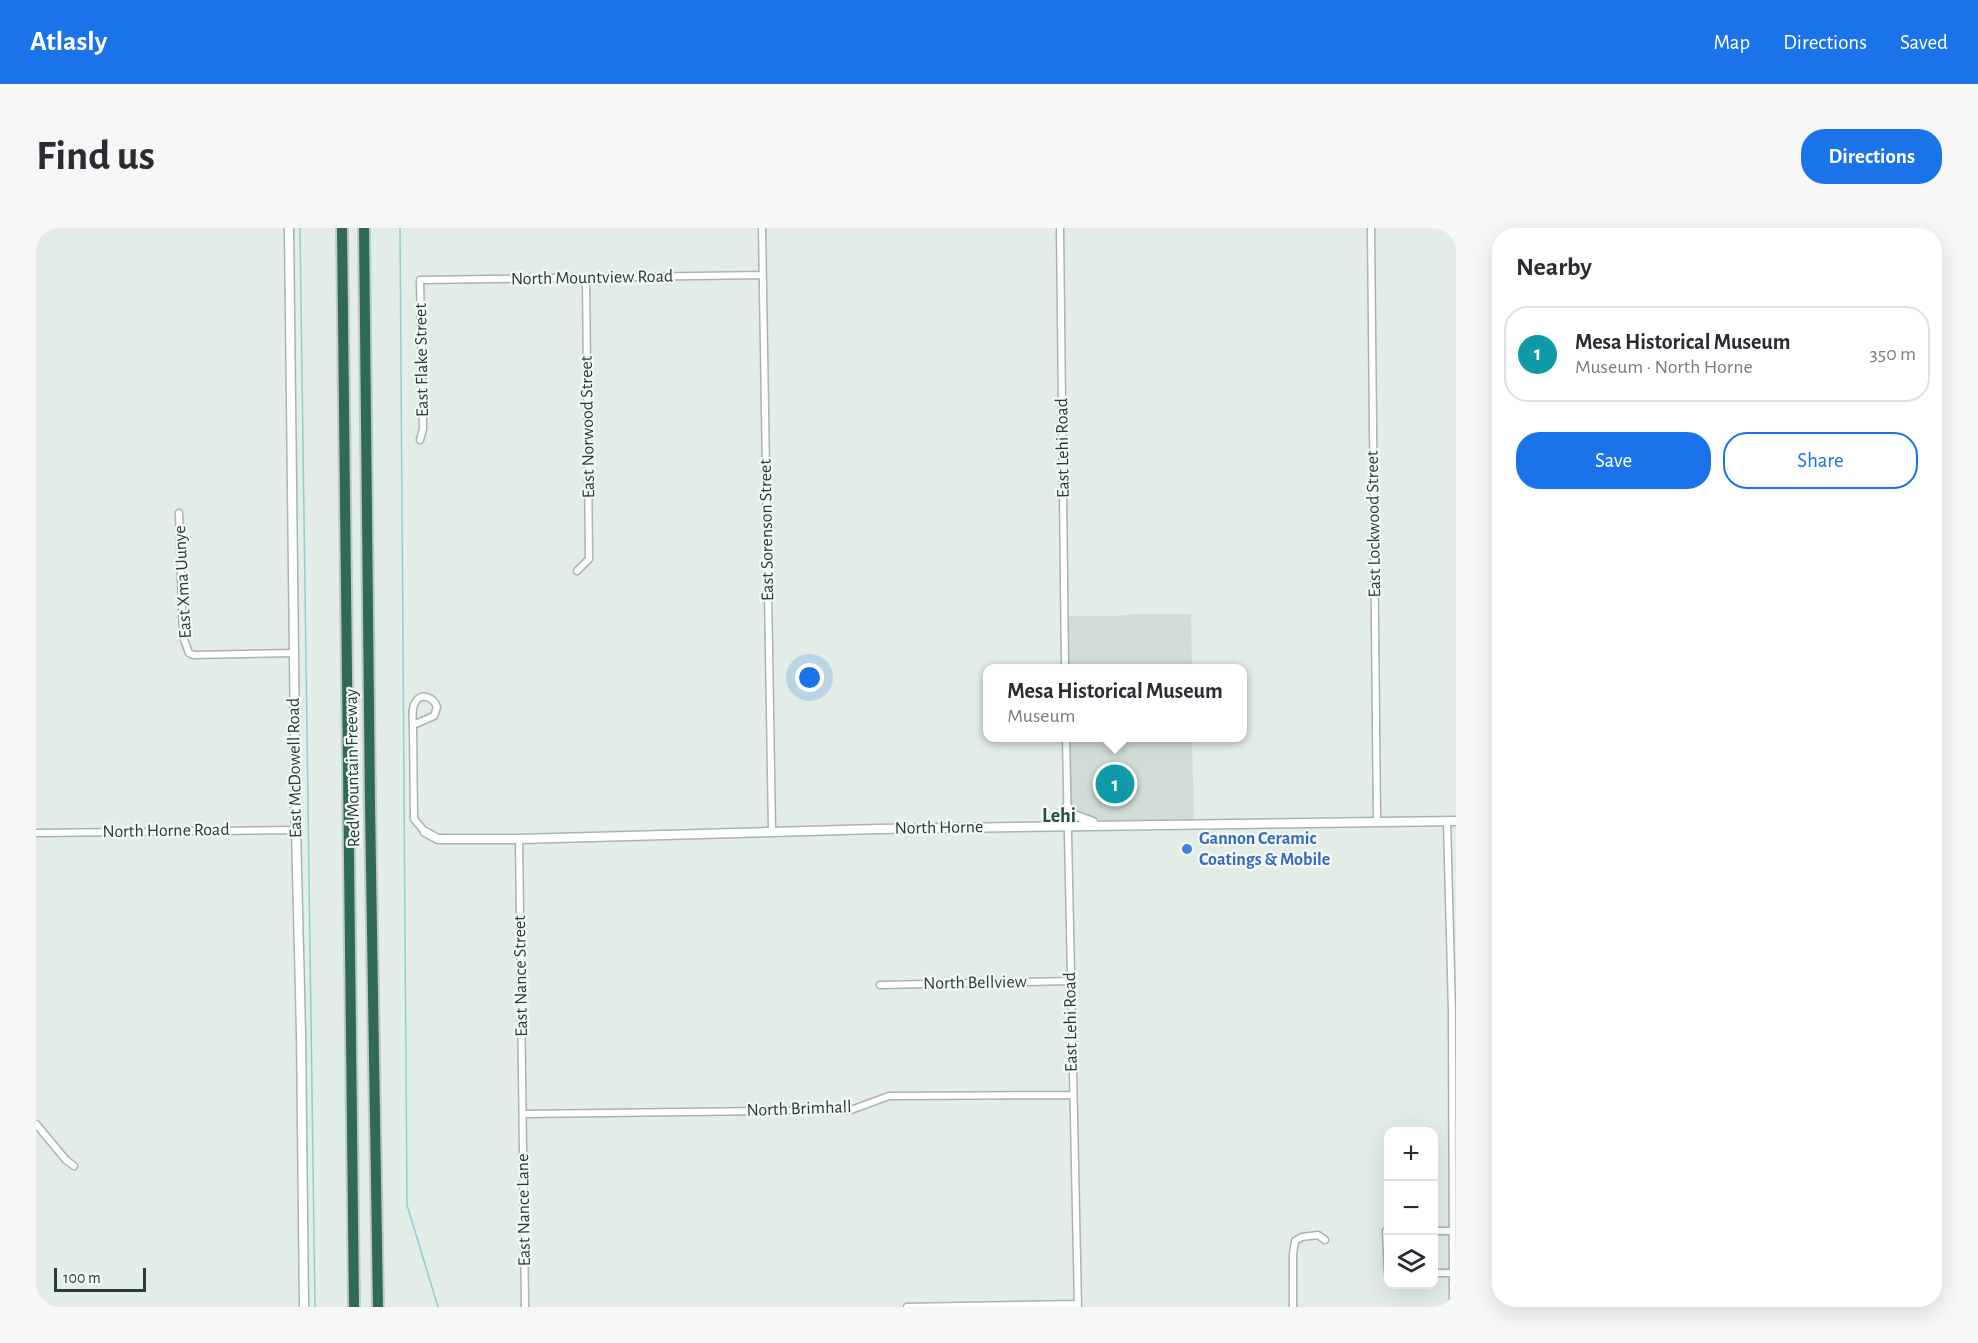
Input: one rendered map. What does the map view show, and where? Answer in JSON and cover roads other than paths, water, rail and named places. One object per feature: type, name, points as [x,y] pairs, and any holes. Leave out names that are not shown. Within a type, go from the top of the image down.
[{"type":"highway","name":"Red Mountain Freeway","points":[[342,228],[354,1307]]},
{"type":"highway","name":"Red Mountain Freeway","points":[[364,228],[378,1307]]},
{"type":"street","name":"East McDowell Road","points":[[289,228],[304,1307]]},
{"type":"street","name":"East Sorenson Street","points":[[762,228],[772,831]]},
{"type":"street","name":"East Lehi Road","points":[[1060,228],[1065,664]]},
{"type":"street","name":"East Lockwood Street","points":[[1371,228],[1377,821]]},
{"type":"street","name":"North Mountview Road","points":[[420,280],[763,275]]},
{"type":"street","name":"East Norwood Street","points":[[577,571],[589,560],[586,278]]},
{"type":"street","name":"East Flake Street","points":[[420,280],[423,429],[420,440]]},
{"type":"street","name":"East Xma Uunye","points":[[179,513],[183,637],[190,655],[294,653]]},
{"type":"street","points":[[413,725],[434,716],[437,707],[433,699],[424,696],[416,701],[413,707],[413,725],[414,819],[425,831]]},
{"type":"street","name":"East Lehi Road","points":[[1066,742],[1078,1305]]},
{"type":"street","points":[[1067,806],[1071,814],[1080,819],[1114,825]]},
{"type":"street","name":"North Horne","points":[[425,831],[438,839],[519,839],[772,831],[1452,821]]},
{"type":"street","points":[[1452,821],[1453,1307]]},
{"type":"street","name":"North Horne Road","points":[[36,833],[296,830]]},
{"type":"street","name":"East Nance Street","points":[[519,839],[524,1114]]},
{"type":"street","name":"North Bellview","points":[[880,985],[1070,981]]},
{"type":"street","name":"North Brimhall","points":[[524,1114],[851,1110],[889,1096],[1073,1095]]},
{"type":"street","name":"East Nance Lane","points":[[524,1114],[525,1307]]},
{"type":"street","points":[[36,1124],[66,1160],[74,1166]]},
{"type":"street","points":[[1438,1231],[1452,1231]]},
{"type":"street","points":[[1293,1307],[1295,1241],[1318,1235],[1325,1240]]},
{"type":"street","points":[[1438,1273],[1452,1273]]},
{"type":"street","points":[[907,1307],[1078,1305]]},
{"type":"waterway","points":[[300,228],[315,1307]]},
{"type":"waterway","points":[[400,228],[407,1205],[438,1307]]},
{"type":"place","name":"Mesa Historical Museum","points":[[1115,784]]},
{"type":"place","name":"Gannon Ceramic Coatings & Mobile","points":[[1187,849]]},
{"type":"district","name":"Lehi","points":[[1059,816]]}]
